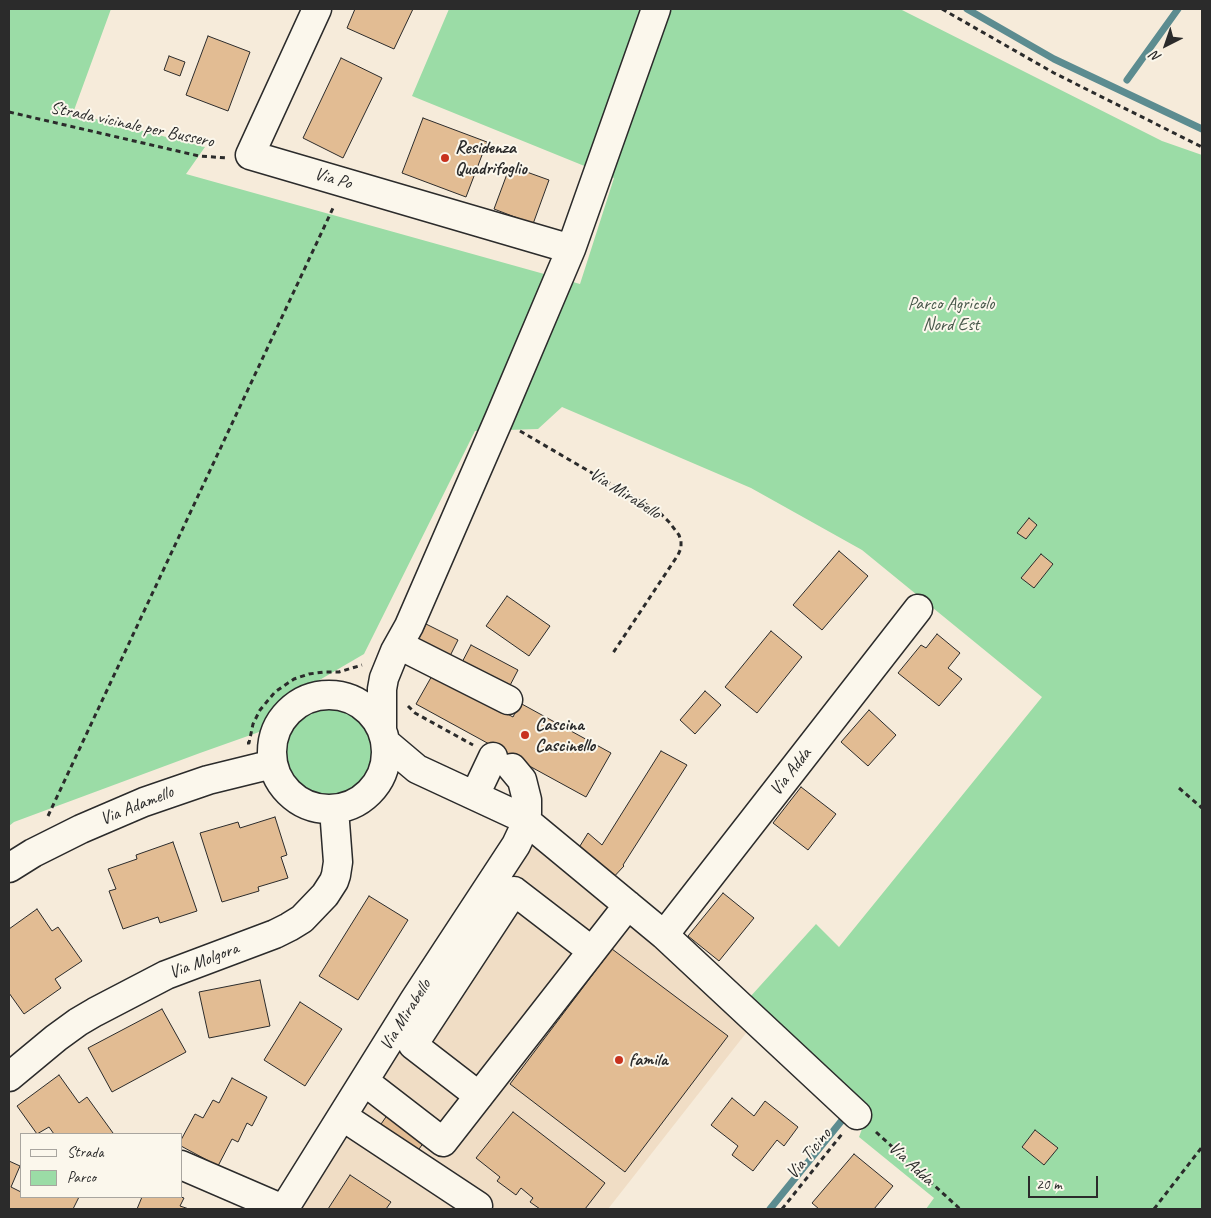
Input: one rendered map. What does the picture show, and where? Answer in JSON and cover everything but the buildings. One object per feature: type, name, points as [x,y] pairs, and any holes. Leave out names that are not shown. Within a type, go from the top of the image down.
[{"type":"street","points":[[250,155],[317,9]]},
{"type":"street","points":[[389,654],[382,685],[386,754],[385,765],[378,780],[364,797],[344,807],[322,809],[312,807],[297,799],[276,775],[271,753],[275,732],[290,709],[304,700],[315,696],[331,694],[373,674],[389,654],[412,617],[571,249],[656,9]]},
{"type":"street","name":"Via Po","points":[[250,155],[571,249]]},
{"type":"street","name":"Via Adda","points":[[664,935],[918,609]]},
{"type":"street","points":[[389,654],[508,700]]},
{"type":"street","points":[[331,694],[346,697],[360,704],[372,714],[384,737],[417,769],[525,820],[664,935],[857,1115]]},
{"type":"street","points":[[474,795],[503,763]]},
{"type":"street","name":"Via Mirabello","points":[[284,1209],[415,999],[516,845],[524,828],[527,812],[526,795],[522,780],[503,763]]},
{"type":"street","name":"Via Adamello","points":[[9,868],[33,853],[81,829],[144,802],[208,780],[273,764]]},
{"type":"street","points":[[372,789],[402,777],[420,775],[435,777]]},
{"type":"street","name":"Via Molgora","points":[[9,1077],[78,1022],[166,975],[275,934],[289,928],[302,919],[325,895],[336,875],[338,862],[334,809]]},
{"type":"street","points":[[479,1096],[413,1045],[514,891],[592,951]]},
{"type":"street","points":[[364,1081],[443,1142],[628,905]]},
{"type":"street","points":[[342,1116],[478,1206]]},
{"type":"street","points":[[182,1165],[284,1209]]},
{"type":"path","points":[[942,9],[1054,74],[1202,146]]},
{"type":"path","name":"Strada vicinale per Bussero","points":[[9,112],[199,156],[223,158],[250,155]]},
{"type":"path","points":[[48,817],[344,182]]},
{"type":"path","name":"Via Mirabello","points":[[499,419],[658,512],[679,535],[681,548],[678,555],[613,653]]},
{"type":"path","points":[[241,745],[249,743],[253,724],[265,703],[275,692],[294,679],[309,674],[339,672],[389,654]]},
{"type":"path","points":[[404,702],[415,712],[503,763]]},
{"type":"path","points":[[1179,788],[1202,808]]},
{"type":"path","points":[[42,820],[54,813]]},
{"type":"path","name":"Via Ticino","points":[[782,1209],[857,1115]]},
{"type":"path","name":"Via Adda","points":[[857,1115],[960,1209]]},
{"type":"path","points":[[1154,1209],[1202,1147]]},
{"type":"shaded area","points":[[529,846],[546,849],[750,1028],[608,1209],[294,1209]]},
{"type":"green space","name":"Parco Agricolo Nord Est","points":[[9,9],[111,9],[73,113],[205,147],[186,174],[580,284],[614,178],[412,96],[449,9],[900,9],[1162,141],[1202,155],[1202,1209],[926,1209],[934,1198],[859,1137],[868,1113],[741,1007],[816,924],[839,947],[1042,697],[862,550],[751,488],[562,407],[538,429],[475,431],[364,654],[287,699],[262,731],[14,822],[9,826]]},
{"type":"green space","points":[[328,707],[345,710],[360,720],[370,735],[373,752],[370,769],[360,784],[345,794],[328,797],[311,794],[296,784],[286,769],[283,752],[286,735],[296,720],[311,710]]},
{"type":"waterway","points":[[967,9],[1054,59],[1202,129]]},
{"type":"waterway","points":[[1127,80],[1178,9]]},
{"type":"waterway","points":[[770,1209],[843,1119]]},
{"type":"place","name":"Residenza Quadrifoglio","points":[[445,158]]},
{"type":"place","name":"Cascina Cascinello","points":[[525,735]]},
{"type":"place","name":"famila","points":[[619,1060]]}]
